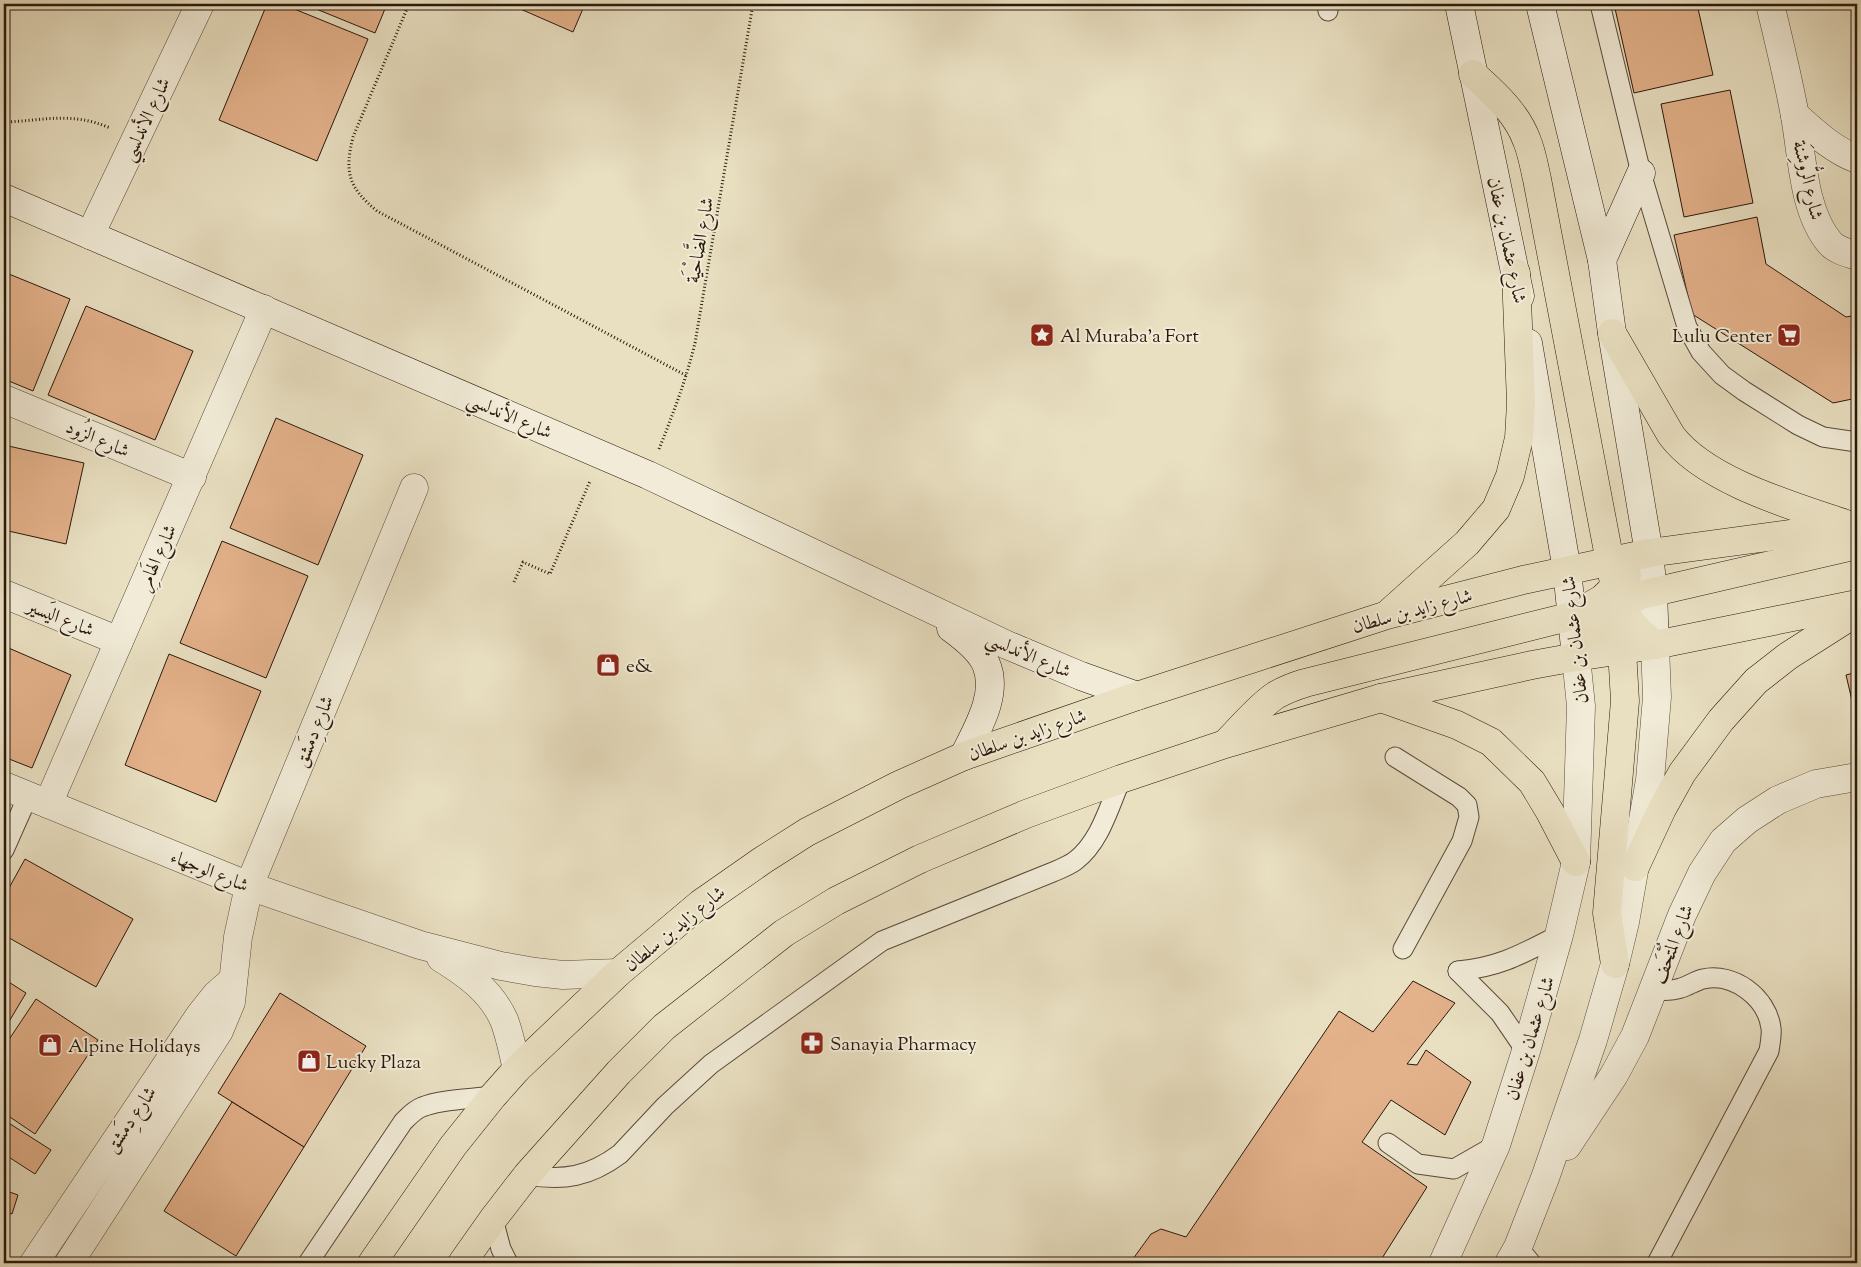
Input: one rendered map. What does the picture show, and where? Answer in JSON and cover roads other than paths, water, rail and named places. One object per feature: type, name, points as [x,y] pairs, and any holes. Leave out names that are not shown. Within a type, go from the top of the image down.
[{"type":"highway","points":[[1473,74],[1500,99],[1518,121],[1527,140],[1537,179],[1610,560],[1610,604],[1622,650],[1625,701],[1607,913],[1615,964]]},
{"type":"highway","points":[[1387,615],[1467,543],[1496,509],[1510,476],[1519,438],[1521,403],[1516,273]]},
{"type":"highway","points":[[1612,333],[1680,448],[1693,458],[1737,482],[1856,532]]},
{"type":"highway","points":[[1225,744],[1265,704],[1276,695],[1290,688],[1572,616],[1856,532]]},
{"type":"highway","name":"شارع زايد بن سلطان","points":[[372,1263],[453,1146],[493,1096],[517,1069],[618,973],[700,904],[763,860],[807,832],[899,786],[964,756],[1137,696],[1387,615],[1567,570],[1649,553],[1856,532]]},
{"type":"highway","points":[[1576,657],[1610,604],[1649,553]]},
{"type":"highway","points":[[1567,570],[1581,583],[1610,604],[1655,646]]},
{"type":"highway","points":[[462,1263],[527,1175],[619,1072],[664,1027],[784,933],[836,901],[920,859],[1026,814],[1121,779],[1225,744],[1381,698],[1576,657],[1655,646],[1857,604]]},
{"type":"highway","points":[[1635,867],[1662,809],[1682,773],[1722,720],[1756,681],[1788,656],[1857,612]]},
{"type":"highway","points":[[1381,698],[1457,726],[1491,742],[1532,782],[1576,862]]},
{"type":"street","name":"شارع الأندلسي","points":[[90,235],[200,4]]},
{"type":"street","name":"شارع عثمان بن عفان","points":[[1443,1263],[1496,1145],[1526,1051],[1559,935],[1576,862],[1581,706],[1567,570],[1516,273],[1458,4]]},
{"type":"street","points":[[1519,1258],[1593,1040],[1615,964],[1635,867],[1650,780],[1657,706],[1653,592],[1649,553],[1612,333],[1602,260],[1540,4]]},
{"type":"street","name":"شارع الرُّوشِنَة","points":[[1770,4],[1795,115],[1810,202],[1819,226],[1831,245],[1846,253],[1857,256]]},
{"type":"street","name":"شارع الرُّوشِنَة","points":[[1795,115],[1828,143],[1848,156],[1857,159]]},
{"type":"street","points":[[1602,260],[1641,173]]},
{"type":"street","name":"شارع الأندلسي","points":[[4,198],[648,475],[1007,645],[1081,676],[1137,696]]},
{"type":"street","name":"شارع الهَامِر","points":[[26,796],[118,641],[192,477],[264,309]]},
{"type":"street","name":"شارع الزُود","points":[[4,398],[192,477]]},
{"type":"street","name":"شارع دِمَشق","points":[[69,1263],[219,1031],[230,1002],[238,937],[250,886],[414,488]]},
{"type":"street","name":"شارع اليَسير","points":[[4,594],[118,641]]},
{"type":"street","name":"شارع الأندلسي","points":[[924,607],[966,639],[986,663],[991,685],[982,718],[964,756]]},
{"type":"street","name":"شارع المُتْحَف","points":[[1545,1178],[1614,1075],[1635,1036],[1686,907],[1702,873],[1723,841],[1747,820],[1778,800],[1816,784],[1857,777]]},
{"type":"street","name":"شارع الوجهاء","points":[[26,796],[250,886],[420,945],[501,966],[535,972],[572,976],[618,973]]},
{"type":"street","name":"شارع الوجهاء","points":[[420,945],[462,971],[490,997],[504,1020],[517,1069]]},
{"type":"street","name":"شارع دِمَشق","points":[[34,1263],[200,1015],[216,995],[233,980]]},
{"type":"lane","points":[[1600,4],[1641,173],[1687,327],[1701,352],[1722,375],[1744,392],[1798,425],[1823,437],[1857,442]]},
{"type":"lane","points":[[1395,756],[1459,797],[1467,805],[1469,817],[1462,841],[1403,949]]},
{"type":"lane","points":[[527,1175],[550,1179],[573,1177],[608,1163],[620,1154],[686,1085],[711,1064],[882,941],[1074,862],[1087,851],[1096,837],[1121,779]]},
{"type":"lane","points":[[4,850],[26,796]]},
{"type":"lane","points":[[1526,1051],[1500,1013],[1458,971],[1481,969],[1502,963],[1559,935]]},
{"type":"lane","points":[[1654,990],[1668,991],[1703,979],[1726,979],[1748,988],[1763,1006],[1771,1028],[1769,1051],[1657,1263]]},
{"type":"lane","points":[[308,1263],[403,1122],[412,1113],[422,1107],[438,1103],[493,1096]]},
{"type":"lane","points":[[1388,1144],[1418,1164],[1454,1169],[1496,1145]]},
{"type":"lane","points":[[493,1219],[501,1249],[508,1263]]},
{"type":"place","name":"Al Muraba'a Fort","points":[[1042,335]]},
{"type":"place","name":"Lulu Center","points":[[1789,335]]},
{"type":"place","name":"e&","points":[[608,665]]},
{"type":"place","name":"Sanayia Pharmacy","points":[[812,1043]]},
{"type":"place","name":"Alpine Holidays","points":[[50,1045]]},
{"type":"place","name":"Lucky Plaza","points":[[309,1061]]}]
